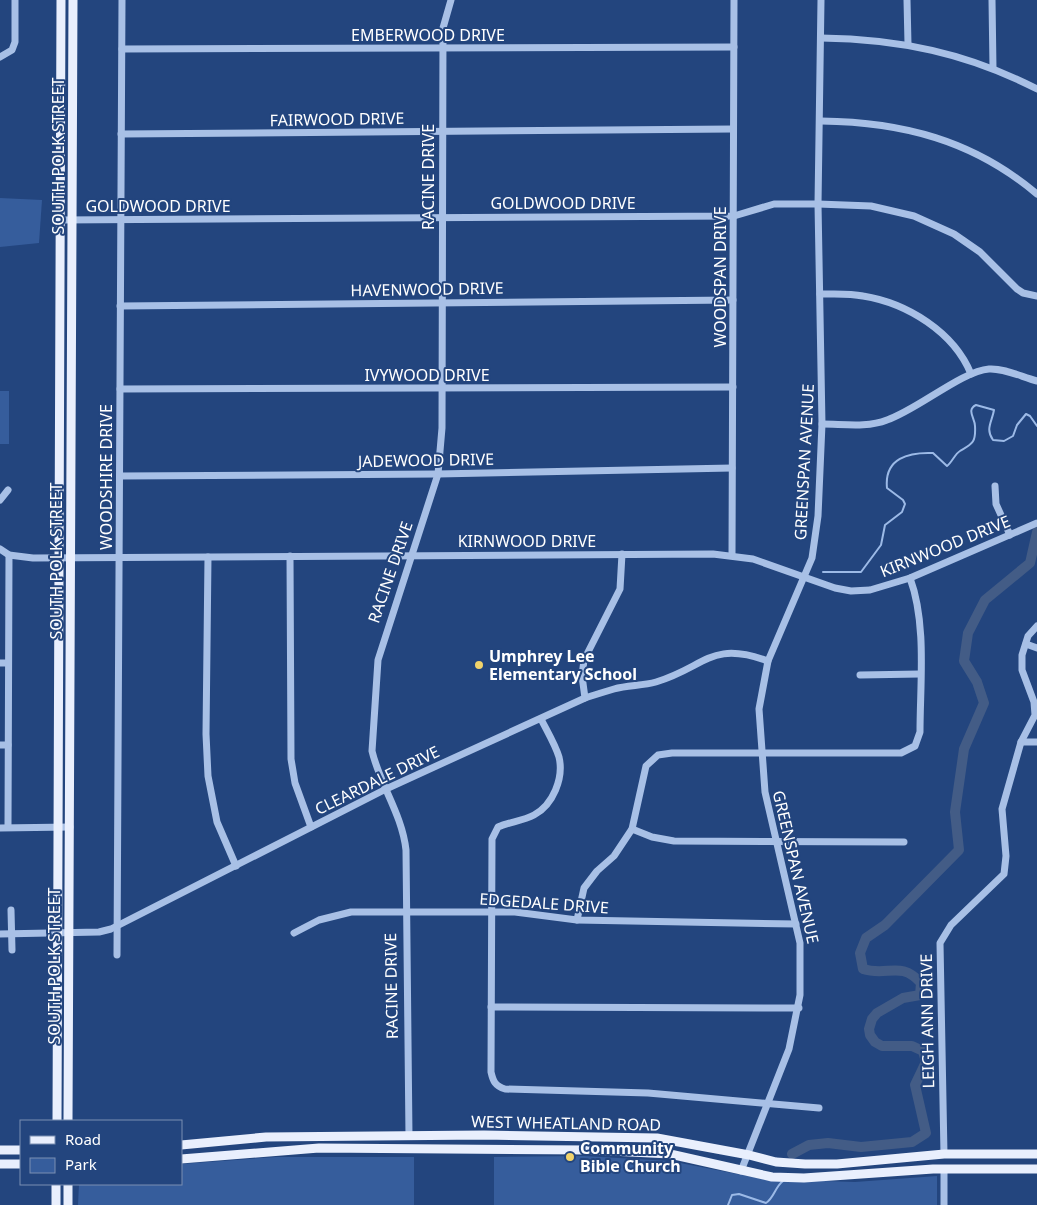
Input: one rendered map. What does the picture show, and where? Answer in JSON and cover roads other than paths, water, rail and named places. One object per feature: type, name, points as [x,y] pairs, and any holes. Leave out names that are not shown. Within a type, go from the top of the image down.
[{"type":"main road","name":"SOUTH POLK STREET","points":[[57,1120],[61,0]]},
{"type":"main road","name":"SOUTH POLK STREET","points":[[68,1120],[73,0]]},
{"type":"main road","points":[[61,111],[73,111]]},
{"type":"main road","points":[[60,403],[72,403]]},
{"type":"main road","points":[[57,1023],[69,1023]]},
{"type":"main road","points":[[319,1135],[319,1148]]},
{"type":"main road","name":"WEST WHEATLAND ROAD","points":[[182,1145],[264,1137],[319,1135],[484,1135],[657,1138],[776,1162],[805,1164],[837,1164],[944,1154],[1037,1154]]},
{"type":"main road","points":[[483,1149],[484,1135]]},
{"type":"main road","name":"RACINE DRIVE","points":[[409,1136],[409,1149]]},
{"type":"main road","points":[[182,1145],[183,1158]]},
{"type":"main road","name":"WEST WHEATLAND ROAD","points":[[183,1158],[319,1148],[591,1150],[670,1154],[772,1177],[804,1178],[944,1169],[1037,1169]]},
{"type":"main road","points":[[0,1150],[20,1150]]},
{"type":"main road","points":[[944,1154],[944,1169]]},
{"type":"main road","points":[[0,1164],[20,1164]]},
{"type":"main road","points":[[804,1178],[805,1164]]},
{"type":"main road","points":[[56,1185],[56,1205]]},
{"type":"main road","points":[[68,1185],[68,1205]]},
{"type":"street","points":[[0,57],[12,50],[15,42],[15,0]]},
{"type":"street","name":"WOODSHIRE DRIVE","points":[[118,954],[122,0]]},
{"type":"street","name":"RACINE DRIVE","points":[[409,1136],[405,912],[407,866],[404,838],[372,751],[378,660],[438,474],[442,434],[443,28],[451,0]]},
{"type":"street","name":"WOODSPAN DRIVE","points":[[732,555],[734,0]]},
{"type":"street","name":"GREENSPAN AVENUE","points":[[742,1171],[789,1049],[799,1008],[802,959],[796,924],[764,792],[758,709],[768,661],[804,577],[814,546],[822,424],[818,204],[821,121],[821,0]]},
{"type":"street","points":[[907,0],[908,44]]},
{"type":"street","points":[[992,0],[993,68]]},
{"type":"street","points":[[821,38],[908,44],[954,55],[993,68],[1037,89]]},
{"type":"street","name":"EMBERWOOD DRIVE","points":[[122,49],[734,48]]},
{"type":"street","points":[[821,121],[885,124],[936,138],[987,159],[1037,194]]},
{"type":"street","name":"FAIRWOOD DRIVE","points":[[121,134],[733,129]]},
{"type":"street","name":"GOLDWOOD DRIVE","points":[[60,220],[734,216],[774,204],[871,206],[914,216],[933,224],[980,252],[1023,293],[1037,296]]},
{"type":"street","points":[[820,294],[865,296],[909,311],[923,319],[953,346],[963,358],[971,374]]},
{"type":"street","name":"HAVENWOOD DRIVE","points":[[120,306],[733,300]]},
{"type":"street","points":[[822,424],[871,424],[887,420],[908,411],[980,370],[995,369],[1037,381]]},
{"type":"street","name":"IVYWOOD DRIVE","points":[[120,389],[733,387]]},
{"type":"street","name":"JADEWOOD DRIVE","points":[[120,476],[438,474],[732,468]]},
{"type":"street","points":[[995,486],[996,504],[1010,535]]},
{"type":"street","points":[[0,500],[8,490]]},
{"type":"street","name":"KIRNWOOD DRIVE","points":[[0,549],[9,555],[33,558],[732,555],[766,562],[820,584],[850,591],[870,590],[910,578],[1037,523]]},
{"type":"street","points":[[585,698],[582,676],[584,660],[620,589],[622,554]]},
{"type":"street","points":[[8,827],[4,745],[4,663],[9,555]]},
{"type":"street","points":[[290,556],[291,759],[295,783],[311,827]]},
{"type":"street","points":[[208,557],[206,734],[208,776],[217,822],[236,866]]},
{"type":"street","points":[[577,920],[584,888],[597,871],[614,856],[632,829],[643,774],[650,759],[666,753],[901,753],[911,750],[918,741],[920,732],[920,674],[919,612],[917,597],[910,578]]},
{"type":"street","name":"LEIGH ANN DRIVE","points":[[944,1154],[940,943],[951,925],[1004,874],[1006,856],[1002,809],[1021,742],[1035,709],[1022,670],[1022,655],[1028,636],[1037,626]]},
{"type":"street","points":[[1026,644],[1037,648]]},
{"type":"street","name":"CLEARDALE DRIVE","points":[[0,934],[99,932],[118,926],[386,789],[585,698],[614,689],[658,681],[717,654],[728,652],[749,654],[768,661]]},
{"type":"street","points":[[860,675],[920,674]]},
{"type":"street","points":[[541,718],[558,755],[560,768],[553,796],[540,811],[532,816],[504,824],[493,832],[490,847],[490,1072],[496,1085],[505,1089],[612,1091],[819,1108]]},
{"type":"street","points":[[1021,742],[1037,742]]},
{"type":"street","points":[[0,828],[70,828]]},
{"type":"street","points":[[632,829],[663,840],[904,842]]},
{"type":"street","points":[[11,910],[12,950]]},
{"type":"street","name":"EDGEDALE DRIVE","points":[[294,933],[319,920],[343,912],[515,912],[577,920],[796,924]]},
{"type":"street","points":[[490,1007],[799,1008]]},
{"type":"street","points":[[944,1169],[944,1205]]},
{"type":"waterway","points":[[823,572],[861,572],[881,545],[885,525],[902,512],[905,504],[903,500],[887,488],[887,478],[894,463],[907,456],[933,453],[947,466],[958,452],[974,440],[975,423],[971,412],[973,407],[976,405],[994,410],[989,429],[993,440],[1004,441],[1013,436],[1017,425],[1026,414],[1030,416],[1037,426]]},
{"type":"waterway","points":[[792,1154],[809,1145],[828,1143],[861,1147],[912,1142],[926,1133],[915,1085],[926,1062],[923,1051],[912,1046],[882,1046],[875,1042],[870,1035],[869,1029],[872,1019],[877,1013],[903,998],[920,995],[921,983],[907,972],[863,969],[860,953],[866,938],[885,925],[959,850],[955,812],[964,749],[984,703],[977,682],[964,661],[968,633],[985,600],[1030,563],[1037,532]]},
{"type":"waterway","points":[[728,1205],[732,1195],[739,1194],[766,1203],[783,1181]]},
{"type":"place","name":"Umphrey Lee Elementary School","points":[[479,665]]},
{"type":"place","name":"Community Bible Church","points":[[570,1157]]}]
